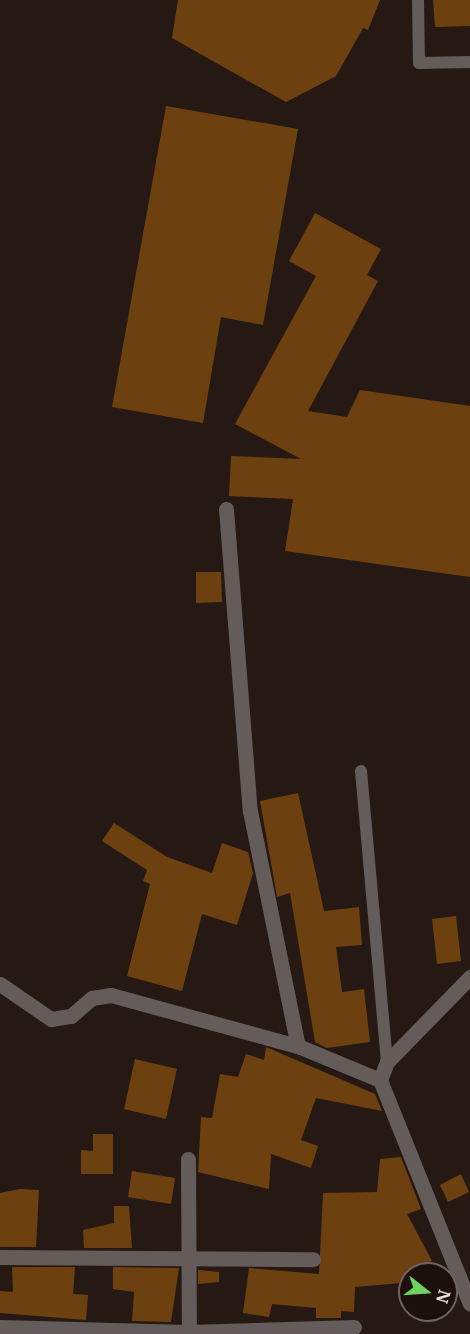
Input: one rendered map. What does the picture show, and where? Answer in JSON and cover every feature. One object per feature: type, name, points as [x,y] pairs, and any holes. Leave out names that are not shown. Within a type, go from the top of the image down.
[{"type":"street","points":[[226,510],[250,811],[298,1046]]},
{"type":"street","points":[[470,977],[387,1062],[380,1080],[470,1304]]},
{"type":"street","points":[[0,984],[51,1019],[71,1016],[92,998],[111,995],[298,1046],[380,1080]]},
{"type":"street","points":[[189,1159],[189,1333]]},
{"type":"street","points":[[0,1257],[313,1259]]},
{"type":"street","points":[[0,1327],[189,1333],[354,1327]]},
{"type":"lane","points":[[418,0],[419,63],[470,62]]},
{"type":"lane","points":[[361,771],[387,1062]]},
{"type":"building","points":[[178,0],[380,0],[368,30],[363,28],[336,76],[286,102],[172,38]]},
{"type":"building","points":[[433,0],[470,0],[470,26],[435,27]]},
{"type":"building","points":[[166,106],[298,129],[263,325],[221,317],[203,423],[112,407]]},
{"type":"building","points":[[315,213],[381,249],[367,275],[378,281],[308,411],[347,417],[360,390],[470,406],[470,577],[285,551],[293,499],[229,496],[231,456],[301,459],[235,424],[316,276],[289,261]]},
{"type":"building","points":[[196,572],[221,572],[222,602],[196,603]]},
{"type":"building","points":[[298,793],[324,911],[359,907],[362,945],[336,947],[342,992],[364,989],[370,1042],[327,1048],[315,1042],[290,893],[277,897],[260,801]]},
{"type":"building","points":[[114,823],[167,857],[212,873],[222,843],[248,852],[253,873],[237,925],[202,914],[182,991],[127,976],[150,884],[143,881],[147,870],[102,841]]},
{"type":"building","points":[[456,916],[461,961],[437,964],[432,919]]},
{"type":"building","points":[[266,1047],[375,1094],[382,1111],[316,1098],[301,1140],[318,1146],[311,1168],[271,1154],[269,1189],[198,1172],[201,1117],[212,1118],[220,1074],[238,1077],[246,1054],[264,1060]]},
{"type":"building","points":[[135,1059],[177,1069],[166,1119],[124,1109]]},
{"type":"building","points":[[93,1134],[113,1134],[113,1174],[81,1174],[81,1150],[93,1151]]},
{"type":"building","points":[[401,1157],[421,1209],[407,1214],[432,1261],[398,1262],[398,1283],[355,1287],[354,1312],[341,1311],[341,1318],[316,1318],[316,1308],[272,1304],[269,1317],[243,1313],[249,1268],[319,1274],[323,1193],[377,1192],[380,1159]]},
{"type":"building","points":[[132,1171],[175,1178],[171,1204],[128,1197]]},
{"type":"building","points":[[461,1174],[469,1192],[448,1202],[440,1185]]},
{"type":"building","points":[[20,1189],[39,1190],[36,1247],[0,1247],[0,1193]]},
{"type":"building","points":[[114,1206],[129,1206],[132,1248],[84,1248],[83,1230],[114,1223]]},
{"type":"building","points":[[12,1267],[75,1267],[73,1294],[88,1295],[86,1320],[0,1313],[0,1291],[13,1292]]},
{"type":"building","points":[[113,1267],[179,1268],[171,1322],[132,1321],[134,1292],[113,1289]]},
{"type":"building","points":[[198,1270],[219,1272],[219,1282],[198,1284]]}]
